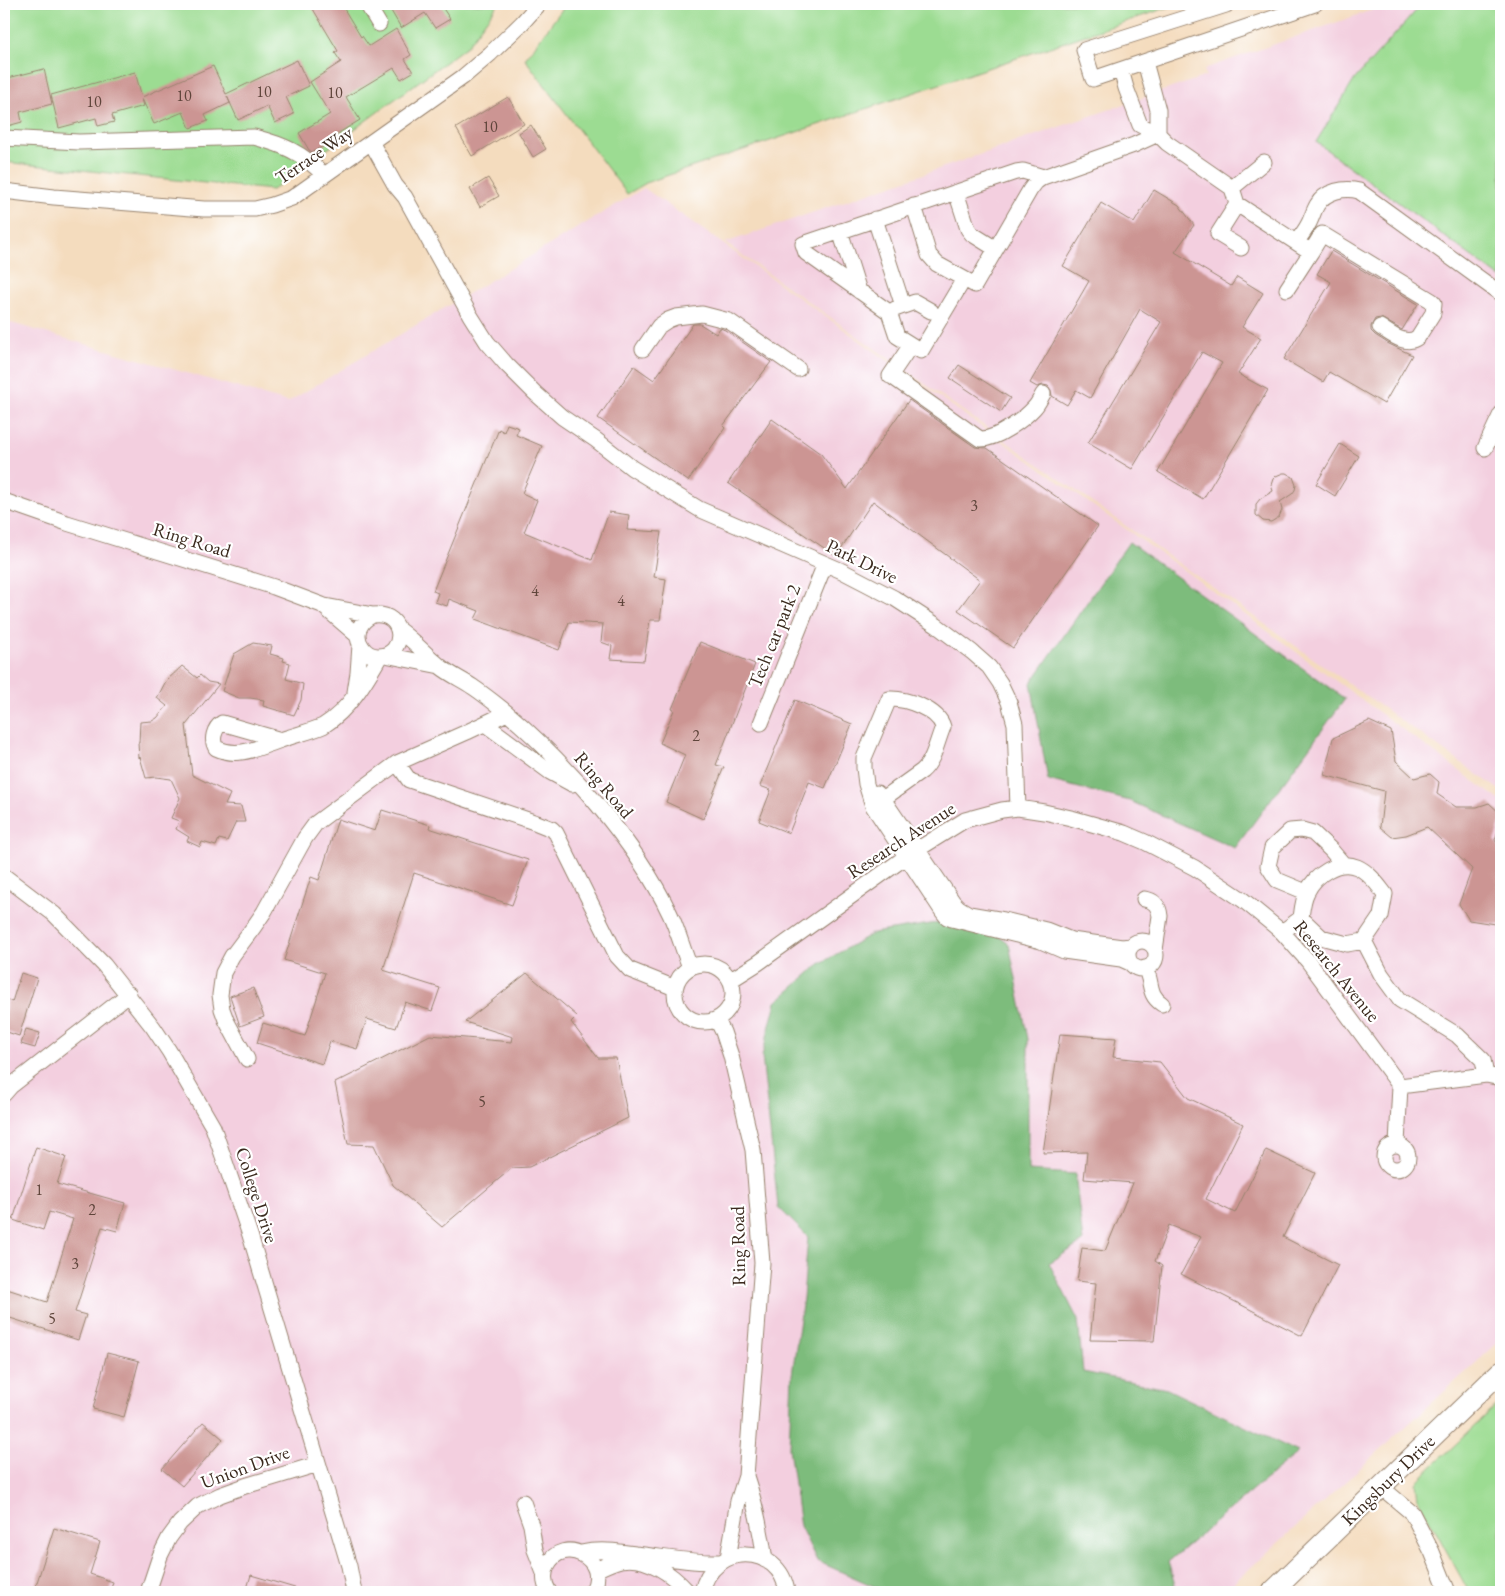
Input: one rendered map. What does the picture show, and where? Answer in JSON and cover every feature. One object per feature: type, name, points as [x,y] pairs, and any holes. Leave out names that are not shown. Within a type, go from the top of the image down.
[{"type":"main road","name":"Kingsbury Drive","points":[[1271,1591],[1501,1371]]},
{"type":"street","points":[[367,4],[379,24]]},
{"type":"street","name":"Terrace Way","points":[[4,191],[54,197],[195,208],[255,209],[272,205],[292,198],[463,77],[516,30],[539,4]]},
{"type":"street","points":[[1226,5],[1084,50],[1093,79],[1315,4]]},
{"type":"street","points":[[1145,62],[1158,110],[1158,134]]},
{"type":"street","points":[[1121,70],[1140,125],[1158,134],[1232,188],[1237,204],[1311,252]]},
{"type":"street","points":[[914,206],[932,260],[975,285],[1036,182],[1044,177],[1134,145],[1158,134]]},
{"type":"street","points":[[4,138],[79,142],[254,136],[292,150],[309,160],[324,175]]},
{"type":"street","name":"Park Drive","points":[[371,142],[395,185],[405,197],[470,315],[487,342],[506,364],[562,417],[632,468],[699,509],[854,577],[894,598],[972,652],[989,667],[1000,683],[1009,702],[1015,724],[1018,808]]},
{"type":"street","points":[[1232,188],[1264,162]]},
{"type":"street","points":[[964,279],[921,351],[897,336],[889,312],[806,254],[802,244],[1016,172],[1023,171],[1044,177]]},
{"type":"street","points":[[1296,242],[1309,223],[1318,202],[1322,198],[1334,192],[1352,189],[1359,191],[1501,294]]},
{"type":"street","points":[[956,192],[968,229],[972,234],[996,249]]},
{"type":"street","points":[[1237,204],[1218,234],[1241,248]]},
{"type":"street","points":[[875,219],[903,306]]},
{"type":"street","points":[[840,231],[859,291]]},
{"type":"street","points":[[1287,289],[1322,234],[1434,304],[1433,313],[1414,340],[1405,341],[1380,327]]},
{"type":"street","points":[[889,312],[916,302],[931,311]]},
{"type":"street","points":[[642,349],[659,326],[668,320],[702,314],[729,322],[798,369]]},
{"type":"street","points":[[911,345],[892,377],[980,438],[984,439],[1000,434],[1034,408],[1043,394]]},
{"type":"street","points":[[1485,448],[1501,414]]},
{"type":"street","name":"Ring Road","points":[[4,501],[67,523],[274,587],[322,605],[359,640]]},
{"type":"street","name":"Tech car park 2","points":[[760,723],[825,564]]},
{"type":"street","points":[[322,605],[373,615]]},
{"type":"street","points":[[354,696],[358,673],[359,640],[362,623],[367,618],[379,614],[391,619],[398,630],[398,642],[391,652],[382,655],[368,653],[359,640]]},
{"type":"street","name":"Ring Road","points":[[398,630],[410,637],[441,667],[473,687],[506,713],[552,755],[596,803],[653,882],[670,916],[690,967]]},
{"type":"street","points":[[281,740],[327,724],[341,713],[382,655]]},
{"type":"street","name":"Ring Road","points":[[382,655],[441,667]]},
{"type":"street","points":[[878,802],[926,767],[930,761],[943,728],[929,710],[915,704],[889,699],[864,758],[864,768],[866,784],[878,802],[912,852],[953,902],[969,914],[1046,930],[1072,940],[1122,947],[1144,942],[1152,946],[1154,950]]},
{"type":"street","points":[[247,1059],[226,1020],[222,1009],[220,985],[227,965],[264,912],[305,838],[316,823],[397,763],[506,713]]},
{"type":"street","points":[[485,724],[550,772],[584,790]]},
{"type":"street","points":[[397,763],[409,780],[552,829],[556,833],[617,956],[630,970],[675,988]]},
{"type":"street","name":"Research Avenue","points":[[731,980],[758,963],[912,852],[965,820],[1002,810],[1018,808],[1071,818],[1124,833],[1195,868],[1216,881],[1282,932],[1308,962],[1400,1086]]},
{"type":"street","points":[[1306,892],[1277,880],[1268,866],[1272,848],[1290,831],[1302,830],[1313,833],[1343,864]]},
{"type":"street","points":[[912,852],[931,895],[947,917],[952,920],[1041,941],[1064,951],[1121,960],[1137,968],[1146,968],[1155,959],[1154,950],[1160,916],[1154,902],[1144,898]]},
{"type":"street","points":[[1282,932],[1301,918],[1306,892],[1323,872],[1343,864],[1358,867],[1375,881],[1385,894],[1381,916],[1364,941],[1346,944],[1321,937],[1301,918]]},
{"type":"street","name":"College Drive","points":[[4,876],[54,914],[104,965],[153,1027],[213,1127],[250,1235],[349,1566],[354,1592]]},
{"type":"street","points":[[1364,941],[1381,974],[1400,1000],[1457,1035],[1483,1060],[1486,1075]]},
{"type":"street","points":[[1130,963],[1128,954],[1131,946]]},
{"type":"street","points":[[708,964],[718,967],[725,972],[731,980],[734,998],[731,1007],[725,1015],[708,1023],[699,1023],[690,1020],[683,1014],[675,998],[675,988],[678,980],[690,967],[708,964]]},
{"type":"street","points":[[1146,968],[1150,978],[1152,995],[1162,1004]]},
{"type":"street","points":[[4,1094],[11,1086],[128,994]]},
{"type":"street","name":"Ring Road","points":[[717,1020],[731,1056],[754,1150],[762,1263],[746,1476],[724,1560]]},
{"type":"street","points":[[1397,1144],[1400,1086],[1486,1075],[1500,1078],[1501,1081]]},
{"type":"street","name":"Union Drive","points":[[148,1592],[160,1556],[169,1538],[180,1523],[198,1506],[220,1495],[245,1486],[318,1464]]},
{"type":"street","name":"Ring Road","points":[[746,1476],[755,1503],[765,1560]]},
{"type":"street","points":[[1381,1487],[1412,1513],[1432,1552],[1448,1592]]},
{"type":"street","points":[[523,1502],[531,1525],[535,1550],[549,1592]]},
{"type":"street","points":[[531,1525],[556,1556]]},
{"type":"street","points":[[544,1574],[548,1563],[565,1551],[581,1553],[594,1550],[611,1551],[684,1560],[724,1560],[740,1555],[753,1555],[765,1560],[775,1568],[785,1585],[799,1592]]},
{"type":"street","points":[[581,1553],[590,1559],[596,1570],[596,1583],[592,1592]]},
{"type":"street","points":[[596,1570],[620,1560],[639,1561],[656,1566],[670,1574],[688,1592]]},
{"type":"street","points":[[702,1592],[705,1580],[711,1570],[724,1560]]},
{"type":"shaded area","points":[[1389,4],[1501,4],[1501,791],[725,243],[1206,76],[1204,69]]},
{"type":"shaded area","points":[[644,188],[1174,563],[1501,801],[1501,1340],[1224,1592],[4,1592],[4,321],[288,402]]},
{"type":"green space","points":[[4,4],[498,4],[467,46],[272,190],[4,162]]},
{"type":"green space","points":[[566,4],[1178,4],[648,182],[627,194],[525,59]]},
{"type":"green space","points":[[1422,4],[1501,4],[1501,278],[1316,142],[1355,79]]},
{"type":"green space","points":[[1129,542],[1345,699],[1235,848],[1130,801],[1048,780],[1031,683]]},
{"type":"green space","points":[[975,919],[1009,944],[1028,1039],[1028,1171],[1075,1174],[1083,1242],[1049,1263],[1078,1320],[1083,1372],[1167,1389],[1298,1452],[1168,1562],[1176,1588],[1172,1592],[887,1592],[817,1561],[800,1526],[789,1448],[792,1375],[803,1298],[808,1237],[778,1207],[762,1056],[776,1002],[821,963],[873,933]]},
{"type":"green space","points":[[1501,1401],[1501,1592],[1469,1592],[1418,1499],[1416,1482]]},
{"type":"building","points":[[310,4],[341,4],[361,37],[369,46],[396,29],[411,55],[405,59],[413,72],[401,79],[394,68],[346,97],[360,120],[325,141],[327,144],[312,152],[299,133],[330,114],[310,82],[341,62],[335,53],[338,51]]},
{"type":"building","points":[[387,4],[440,4],[450,19],[435,28],[425,13],[401,28]]},
{"type":"building","points":[[297,60],[309,86],[286,97],[294,114],[275,123],[267,106],[238,120],[227,96],[230,103],[205,115],[208,121],[190,128],[183,112],[154,124],[142,99],[144,106],[112,115],[114,122],[98,126],[96,118],[59,128],[51,95],[135,72],[142,97],[213,66],[226,94]]},
{"type":"building","points":[[44,69],[52,104],[20,112],[22,122],[4,127],[4,79]]},
{"type":"building","points":[[508,97],[524,124],[472,156],[456,128]]},
{"type":"building","points":[[531,125],[546,149],[533,157],[519,133]]},
{"type":"building","points":[[488,178],[499,196],[480,207],[470,189]]},
{"type":"building","points":[[1154,190],[1179,205],[1194,225],[1175,252],[1231,286],[1237,277],[1263,293],[1242,327],[1261,338],[1238,374],[1268,390],[1203,499],[1158,472],[1222,363],[1202,352],[1132,469],[1088,443],[1161,322],[1140,309],[1090,398],[1076,390],[1067,405],[1052,396],[1048,386],[1037,387],[1030,383],[1089,281],[1063,266],[1101,203],[1134,223]]},
{"type":"building","points":[[1331,251],[1418,304],[1402,330],[1381,318],[1375,319],[1371,326],[1371,331],[1375,335],[1412,355],[1384,404],[1329,372],[1323,382],[1284,359],[1331,282],[1317,274]]},
{"type":"building","points":[[693,324],[700,324],[716,334],[720,328],[725,330],[771,362],[723,426],[725,428],[688,481],[598,418],[634,366],[654,380]]},
{"type":"building","points":[[959,365],[1010,398],[1001,412],[950,378]]},
{"type":"building","points":[[909,400],[975,447],[987,448],[1098,526],[1013,648],[958,610],[980,580],[873,501],[836,556],[728,483],[772,419],[821,454],[847,489]]},
{"type":"building","points":[[507,424],[519,428],[516,435],[542,446],[522,493],[537,500],[524,532],[592,560],[609,512],[629,515],[627,530],[661,532],[654,577],[666,579],[660,620],[650,620],[644,661],[610,659],[612,646],[601,642],[603,624],[569,622],[559,650],[475,619],[479,611],[449,599],[447,606],[435,602],[438,593],[433,591],[499,429],[504,432]]},
{"type":"building","points":[[1340,444],[1359,456],[1335,496],[1316,484]]},
{"type":"building","points":[[1283,473],[1293,477],[1296,485],[1295,490],[1280,502],[1282,510],[1279,517],[1271,522],[1263,521],[1256,515],[1256,504],[1260,499],[1273,491],[1271,485],[1273,479]]},
{"type":"building","points":[[700,642],[755,664],[716,765],[724,767],[703,819],[666,802],[685,755],[660,743]]},
{"type":"building","points":[[253,643],[272,646],[270,654],[284,658],[283,661],[290,663],[286,679],[303,684],[301,700],[294,715],[263,706],[264,700],[239,698],[222,691],[234,654]]},
{"type":"building","points":[[182,666],[197,678],[200,675],[208,682],[219,684],[186,725],[192,775],[230,794],[225,805],[241,806],[245,822],[236,822],[227,841],[219,839],[216,846],[202,842],[200,847],[187,841],[189,837],[176,829],[179,821],[171,818],[180,798],[171,779],[146,778],[139,758],[140,722],[152,721],[167,706],[157,698],[166,681]]},
{"type":"building","points":[[795,700],[852,724],[825,788],[809,782],[789,833],[759,821],[771,790],[760,786]]},
{"type":"building","points":[[1369,721],[1391,731],[1396,761],[1414,778],[1430,774],[1439,782],[1437,794],[1456,807],[1477,807],[1489,803],[1501,814],[1495,840],[1501,851],[1501,925],[1469,920],[1459,904],[1472,869],[1427,827],[1406,835],[1392,837],[1380,827],[1384,791],[1324,775],[1333,738]]},
{"type":"building","points":[[382,810],[430,825],[429,828],[528,860],[512,905],[414,873],[383,970],[440,988],[432,1011],[405,1002],[396,1028],[367,1019],[357,1049],[330,1041],[322,1064],[257,1043],[263,1023],[305,1036],[325,973],[284,960],[311,877],[319,880],[338,819],[375,831]]},
{"type":"building","points":[[21,973],[37,978],[19,1036],[4,1031],[4,1015],[8,1000],[12,1002]]},
{"type":"building","points":[[527,973],[577,1016],[571,1022],[598,1058],[616,1058],[628,1118],[529,1167],[512,1168],[442,1227],[393,1185],[374,1145],[348,1144],[335,1083],[430,1035],[512,1042],[513,1037],[465,1022]]},
{"type":"building","points":[[253,988],[264,1017],[240,1026],[230,996]]},
{"type":"building","points":[[26,1029],[40,1033],[35,1048],[21,1044]]},
{"type":"building","points":[[1060,1034],[1116,1038],[1113,1057],[1160,1062],[1188,1098],[1243,1124],[1206,1199],[1235,1213],[1266,1150],[1315,1173],[1283,1237],[1338,1265],[1302,1336],[1181,1274],[1201,1237],[1169,1225],[1155,1261],[1162,1266],[1154,1341],[1090,1340],[1096,1283],[1077,1281],[1082,1248],[1105,1251],[1133,1183],[1084,1179],[1087,1152],[1043,1153]]},
{"type":"building","points":[[36,1147],[66,1157],[57,1184],[125,1203],[117,1231],[102,1227],[75,1312],[86,1315],[78,1340],[4,1316],[4,1288],[47,1302],[73,1219],[49,1212],[43,1230],[13,1220]]},
{"type":"building","points":[[107,1353],[139,1361],[124,1417],[93,1409]]},
{"type":"building","points":[[203,1422],[223,1439],[182,1486],[162,1469]]},
{"type":"building","points":[[54,1528],[100,1542],[90,1574],[113,1582],[110,1592],[34,1592]]},
{"type":"building","points":[[251,1575],[298,1589],[297,1592],[246,1592]]}]
